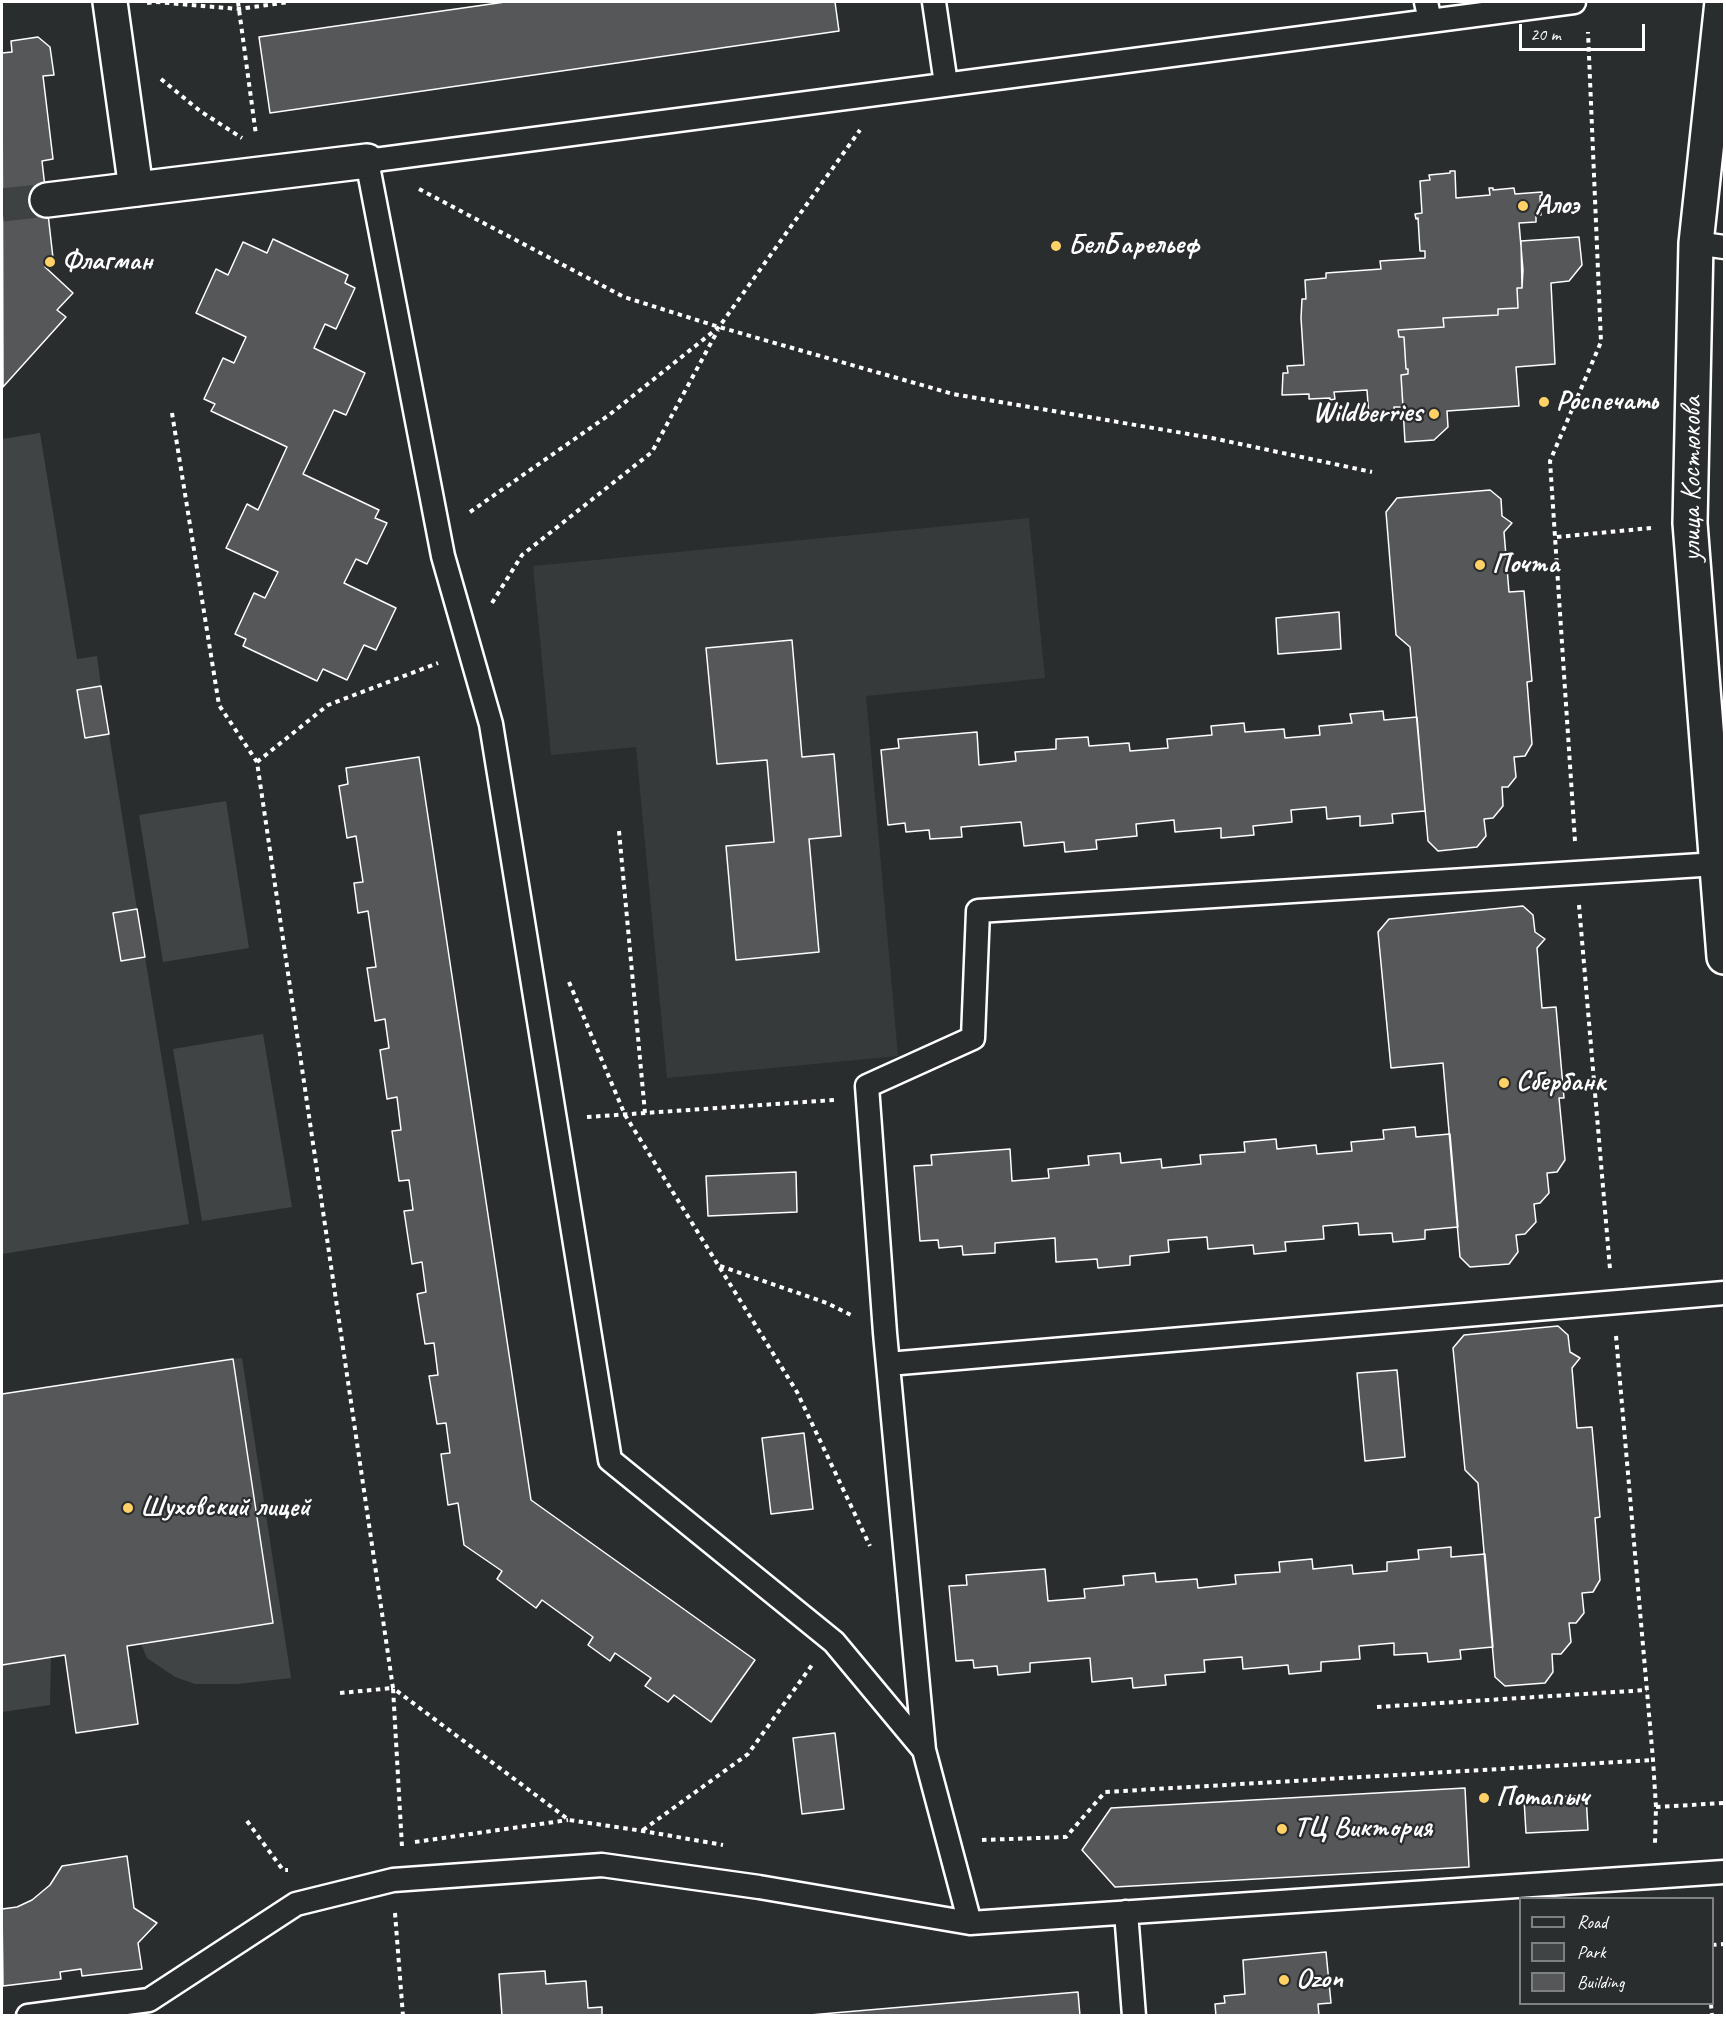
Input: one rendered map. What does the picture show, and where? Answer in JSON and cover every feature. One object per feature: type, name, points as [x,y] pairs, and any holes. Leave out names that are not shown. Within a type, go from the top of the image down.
[{"type":"main road","points":[[110,2],[136,189]]},
{"type":"main road","name":"улица Костюкова","points":[[1722,2],[1710,245],[1690,523],[1725,957]]},
{"type":"main road","points":[[47,200],[367,161]]},
{"type":"lane","points":[[934,2],[946,84]]},
{"type":"lane","points":[[924,1749],[834,1642],[610,1460],[491,724],[443,556],[367,161],[887,93],[1428,11],[1574,2]]},
{"type":"lane","points":[[970,1923],[924,1749],[885,1333],[867,1086],[974,1038],[978,911],[1717,864]]},
{"type":"lane","points":[[888,1364],[1725,1293]]},
{"type":"lane","points":[[28,2016],[149,2000],[296,1904],[393,1880],[602,1865],[759,1887],[970,1923],[1725,1872]]},
{"type":"lane","points":[[1126,1912],[1134,2016]]},
{"type":"path","points":[[156,2],[239,9],[289,2]]},
{"type":"path","points":[[238,2],[256,137]]},
{"type":"path","points":[[1588,25],[1601,342],[1550,460],[1557,537],[1576,874],[1653,1760],[1656,1808],[1655,1876]]},
{"type":"path","points":[[116,41],[200,111],[248,141]]},
{"type":"path","points":[[256,762],[328,705],[443,660],[468,642],[522,555],[652,452],[719,327],[887,93]]},
{"type":"path","points":[[418,188],[624,297],[719,327],[953,393],[1212,438],[1372,472]]},
{"type":"path","points":[[443,556],[471,510],[609,415],[719,327]]},
{"type":"path","points":[[172,413],[219,705],[256,762],[393,1688]]},
{"type":"path","points":[[1557,537],[1655,527]]},
{"type":"path","points":[[619,831],[645,1113]]},
{"type":"path","points":[[565,972],[625,1115],[797,1392],[873,1552]]},
{"type":"path","points":[[555,1119],[868,1097]]},
{"type":"path","points":[[720,1266],[827,1303],[885,1333]]},
{"type":"path","points":[[643,1830],[748,1754],[813,1664],[834,1642]]},
{"type":"path","points":[[340,1693],[393,1688],[568,1820],[643,1830],[731,1847]]},
{"type":"path","points":[[1377,1707],[1647,1690]]},
{"type":"path","points":[[947,1842],[1066,1837],[1106,1792],[1653,1760]]},
{"type":"path","points":[[1656,1808],[1725,1803]]},
{"type":"shaded area","points":[[1029,518],[1045,678],[866,696],[898,1056],[667,1078],[636,747],[551,755],[533,566]]},
{"type":"green space","points":[[40,433],[77,659],[97,656],[101,686],[77,691],[85,737],[109,734],[137,909],[113,913],[121,961],[145,957],[189,1224],[2,1254],[2,439]]},
{"type":"green space","points":[[226,801],[249,948],[163,962],[139,815]]},
{"type":"green space","points":[[263,1034],[292,1207],[202,1221],[173,1049]]},
{"type":"green space","points":[[242,1358],[291,1678],[237,1684],[195,1684],[175,1677],[147,1658],[141,1644],[273,1623],[233,1359]]},
{"type":"green space","points":[[51,1657],[50,1705],[2,1712],[2,1665]]},
{"type":"building","points":[[505,2],[835,2],[839,31],[270,113],[259,37]]},
{"type":"building","points":[[38,37],[50,47],[54,75],[43,76],[53,159],[42,161],[53,258],[45,267],[73,293],[57,310],[66,317],[3,387],[2,53],[12,52],[11,41]]},
{"type":"building","points":[[1450,171],[1455,171],[1456,198],[1490,195],[1489,188],[1493,190],[1514,188],[1515,194],[1542,192],[1540,196],[1541,215],[1536,215],[1536,222],[1519,223],[1523,270],[1522,288],[1517,288],[1518,308],[1498,309],[1498,315],[1443,318],[1444,327],[1398,330],[1399,337],[1404,337],[1408,374],[1401,375],[1403,407],[1394,407],[1394,413],[1374,414],[1369,417],[1367,390],[1334,392],[1335,399],[1330,400],[1330,398],[1309,399],[1309,394],[1282,395],[1283,373],[1288,373],[1287,366],[1304,365],[1301,318],[1302,299],[1306,299],[1305,280],[1326,278],[1326,273],[1381,269],[1380,261],[1425,258],[1425,251],[1420,251],[1418,218],[1416,219],[1415,214],[1422,213],[1420,181],[1430,180],[1429,175],[1450,173]]},
{"type":"building","points":[[1579,237],[1582,265],[1569,281],[1551,283],[1555,364],[1516,367],[1519,406],[1447,411],[1448,427],[1434,440],[1405,442],[1401,375],[1408,374],[1408,369],[1406,369],[1404,337],[1399,337],[1398,330],[1444,327],[1443,318],[1498,315],[1498,309],[1518,308],[1517,288],[1522,288],[1521,241]]},
{"type":"building","points":[[273,239],[348,275],[345,283],[355,288],[336,329],[325,324],[314,348],[365,373],[346,415],[334,410],[303,474],[379,510],[375,518],[387,523],[367,564],[356,559],[344,583],[396,608],[376,650],[364,645],[347,680],[323,669],[317,681],[243,646],[246,639],[235,634],[254,593],[265,598],[278,572],[226,548],[247,504],[258,510],[287,447],[211,411],[215,404],[204,399],[223,358],[234,363],[246,337],[196,313],[216,269],[228,275],[243,242],[267,253]]},
{"type":"building","points":[[1490,490],[1501,499],[1502,516],[1512,523],[1504,532],[1509,592],[1524,591],[1532,681],[1527,682],[1532,744],[1525,756],[1514,757],[1516,777],[1508,787],[1502,787],[1503,806],[1493,818],[1484,819],[1486,836],[1477,847],[1438,851],[1428,841],[1410,647],[1396,635],[1386,512],[1397,498]]},
{"type":"building","points":[[1339,612],[1341,649],[1278,654],[1276,618]]},
{"type":"building","points":[[792,640],[802,757],[834,754],[841,836],[809,839],[819,952],[736,960],[726,846],[774,842],[767,760],[717,764],[706,648]]},
{"type":"building","points":[[101,686],[109,734],[85,738],[77,690]]},
{"type":"building","points":[[1383,711],[1384,720],[1417,717],[1425,811],[1392,814],[1393,823],[1360,826],[1360,816],[1327,819],[1326,807],[1291,810],[1292,822],[1253,826],[1254,835],[1221,838],[1221,828],[1175,832],[1174,820],[1136,824],[1137,836],[1096,840],[1097,849],[1065,852],[1064,842],[1024,846],[1021,822],[961,827],[962,837],[930,839],[929,830],[906,832],[905,823],[888,825],[881,750],[899,748],[898,739],[977,732],[979,765],[1016,761],[1015,752],[1056,749],[1056,739],[1088,737],[1089,746],[1129,743],[1130,751],[1168,748],[1167,739],[1212,735],[1211,726],[1244,723],[1245,732],[1284,729],[1285,738],[1320,735],[1319,726],[1352,723],[1350,714]]},
{"type":"building","points":[[419,757],[531,1500],[755,1660],[711,1722],[674,1695],[668,1702],[645,1686],[651,1678],[615,1653],[610,1661],[588,1645],[593,1637],[542,1600],[536,1608],[497,1579],[502,1571],[464,1545],[458,1503],[448,1505],[441,1454],[450,1453],[446,1423],[437,1424],[429,1376],[438,1375],[434,1343],[425,1344],[417,1294],[426,1292],[422,1262],[412,1264],[404,1211],[413,1210],[409,1180],[399,1181],[392,1131],[401,1130],[397,1097],[387,1099],[380,1050],[389,1048],[385,1019],[375,1021],[367,968],[376,967],[368,911],[358,913],[354,883],[363,882],[356,836],[347,838],[339,786],[348,784],[346,768]]},
{"type":"building","name":"Сбербанк","points":[[1523,906],[1533,915],[1535,932],[1545,939],[1537,948],[1542,1008],[1556,1007],[1564,1098],[1559,1098],[1565,1160],[1557,1172],[1547,1173],[1549,1193],[1540,1203],[1534,1204],[1536,1222],[1525,1234],[1516,1235],[1518,1252],[1509,1264],[1470,1267],[1460,1257],[1443,1063],[1391,1068],[1378,932],[1389,919]]},
{"type":"building","points":[[137,909],[145,957],[121,961],[113,913]]},
{"type":"building","points":[[1415,1127],[1416,1137],[1450,1134],[1458,1227],[1425,1230],[1425,1239],[1393,1242],[1392,1233],[1359,1235],[1358,1223],[1323,1226],[1324,1239],[1285,1242],[1286,1251],[1254,1254],[1253,1245],[1208,1249],[1207,1237],[1168,1240],[1169,1252],[1130,1256],[1130,1265],[1098,1268],[1097,1259],[1056,1262],[1055,1238],[995,1243],[995,1253],[963,1255],[962,1246],[939,1248],[938,1240],[920,1241],[914,1166],[932,1165],[931,1155],[1010,1149],[1012,1181],[1049,1178],[1048,1169],[1089,1165],[1088,1156],[1120,1153],[1121,1163],[1161,1159],[1162,1168],[1201,1164],[1200,1155],[1245,1152],[1244,1142],[1276,1139],[1277,1149],[1316,1145],[1317,1154],[1352,1151],[1351,1142],[1384,1139],[1383,1130]]},
{"type":"building","points":[[796,1172],[797,1212],[708,1216],[706,1176]]},
{"type":"building","points":[[1558,1326],[1568,1335],[1570,1352],[1580,1358],[1572,1368],[1577,1428],[1592,1427],[1600,1517],[1595,1518],[1600,1580],[1593,1592],[1582,1593],[1584,1613],[1576,1623],[1569,1623],[1571,1642],[1561,1654],[1552,1654],[1553,1672],[1545,1683],[1505,1686],[1495,1677],[1478,1483],[1465,1470],[1453,1348],[1464,1335]]},
{"type":"building","name":"Шуховский лицей","points":[[233,1359],[273,1623],[127,1646],[138,1724],[76,1733],[65,1655],[2,1665],[2,1394]]},
{"type":"building","points":[[1397,1370],[1405,1457],[1365,1461],[1357,1373]]},
{"type":"building","points":[[804,1433],[813,1509],[771,1514],[762,1438]]},
{"type":"building","points":[[1451,1547],[1451,1557],[1485,1554],[1493,1647],[1460,1650],[1461,1659],[1428,1662],[1427,1653],[1394,1655],[1394,1643],[1359,1646],[1360,1659],[1321,1662],[1321,1671],[1289,1674],[1288,1665],[1243,1669],[1242,1657],[1204,1660],[1205,1672],[1165,1675],[1166,1685],[1133,1688],[1132,1678],[1092,1682],[1090,1658],[1030,1663],[1030,1672],[998,1675],[997,1666],[974,1668],[973,1660],[956,1661],[949,1586],[967,1585],[966,1575],[1045,1569],[1048,1601],[1085,1598],[1084,1589],[1124,1585],[1123,1576],[1155,1573],[1156,1582],[1197,1579],[1198,1588],[1236,1584],[1235,1575],[1280,1572],[1279,1562],[1312,1559],[1313,1569],[1352,1565],[1353,1574],[1387,1571],[1387,1562],[1419,1559],[1418,1550]]},
{"type":"building","points":[[835,1733],[844,1809],[802,1814],[793,1738]]},
{"type":"building","name":"ТЦ Виктория","points":[[1465,1788],[1469,1867],[1115,1887],[1082,1850],[1111,1808]]},
{"type":"building","points":[[1586,1795],[1588,1830],[1526,1833],[1524,1799]]},
{"type":"building","points":[[127,1856],[134,1908],[157,1923],[138,1943],[142,1969],[82,1976],[81,1969],[60,1972],[61,1979],[3,1986],[2,1909],[17,1907],[32,1900],[50,1885],[62,1866]]},
{"type":"building","points":[[1326,1952],[1331,2003],[1318,2004],[1319,2016],[1216,2016],[1215,2004],[1225,2003],[1224,1996],[1245,1994],[1243,1960]]},
{"type":"building","points":[[545,1971],[546,1984],[586,1981],[588,2008],[602,2007],[602,2016],[502,2016],[499,1974]]},
{"type":"building","points":[[1078,1992],[1080,2016],[798,2016]]},
{"type":"tunnel","points":[[2,205],[47,200]]},
{"type":"place","name":"Алоэ","points":[[1523,206]]},
{"type":"place","name":"БелБарельеф","points":[[1056,246]]},
{"type":"place","name":"Флагман","points":[[50,262]]},
{"type":"place","name":"Роспечать","points":[[1544,402]]},
{"type":"place","name":"Wildberries","points":[[1434,414]]},
{"type":"place","name":"Почта","points":[[1480,565]]},
{"type":"place","name":"Сбербанк","points":[[1504,1083]]},
{"type":"place","name":"Шуховский лицей","points":[[128,1508]]},
{"type":"place","name":"Потапыч","points":[[1484,1798]]},
{"type":"place","name":"ТЦ Виктория","points":[[1282,1829]]},
{"type":"place","name":"Ozon","points":[[1284,1980]]}]
